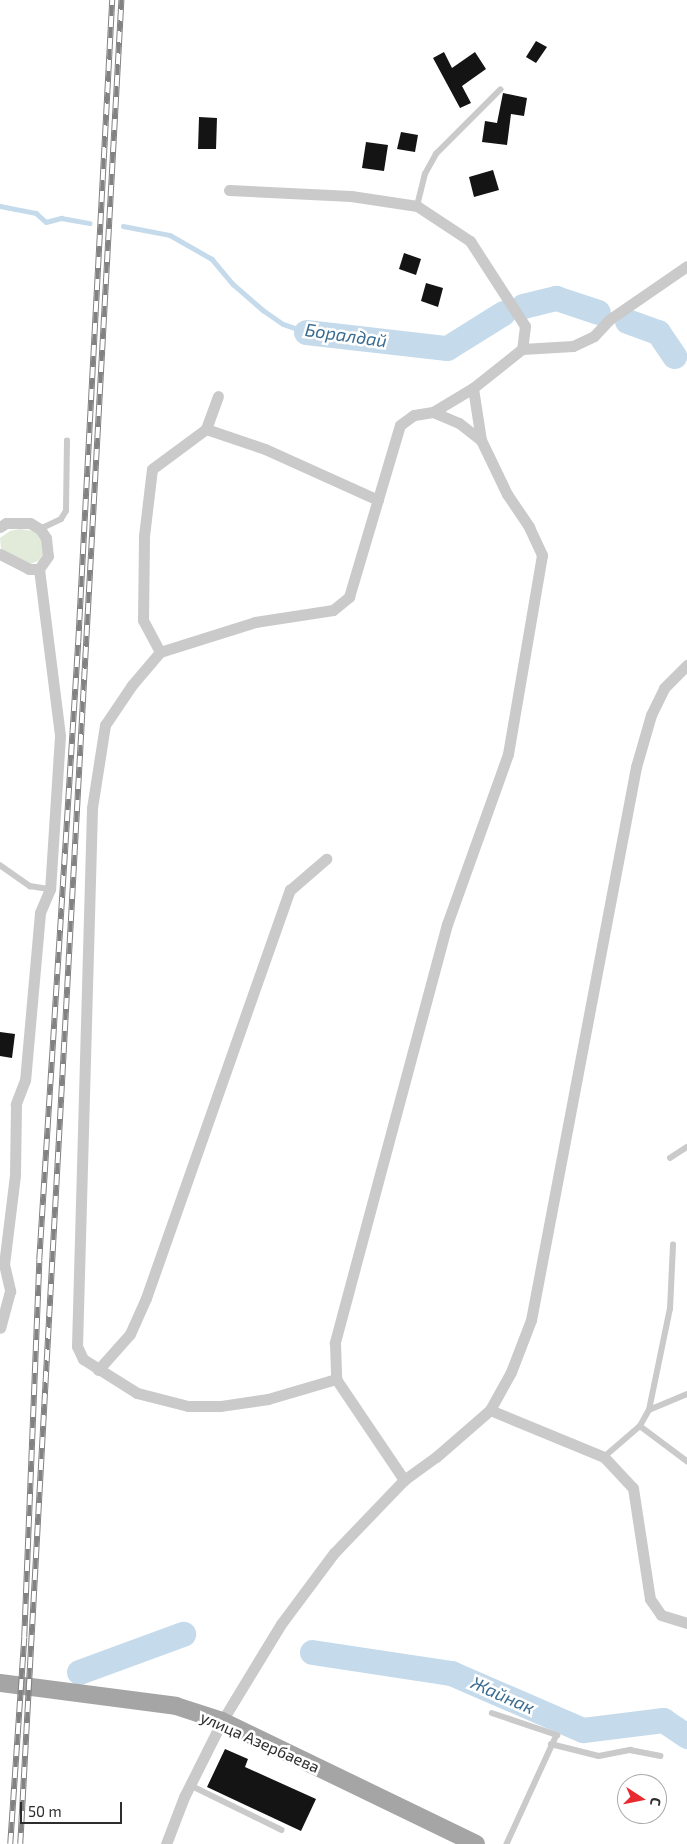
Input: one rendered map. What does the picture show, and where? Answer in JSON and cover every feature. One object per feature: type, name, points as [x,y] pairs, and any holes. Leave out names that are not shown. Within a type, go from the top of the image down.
[{"type":"main road","name":"улица Азербаева","points":[[0,1683],[176,1706],[222,1721],[476,1844]]},
{"type":"street","points":[[229,190],[351,196],[416,206],[470,241],[525,326],[522,349]]},
{"type":"street","points":[[336,1379],[268,1399],[220,1406],[188,1406],[137,1393],[83,1360],[77,1346],[92,808],[106,725],[132,685],[160,652],[255,622],[333,610],[349,597],[400,424],[414,415],[433,412],[473,388],[522,349],[573,346],[594,336],[610,319],[648,295],[687,266]]},
{"type":"street","points":[[404,1480],[336,1379],[334,1343],[444,934],[508,754],[542,555],[529,527],[507,494],[481,440],[473,388]]},
{"type":"street","points":[[160,652],[143,620],[144,536],[152,469],[206,429],[218,396]]},
{"type":"street","points":[[433,412],[459,424],[481,440]]},
{"type":"street","points":[[206,429],[264,449],[378,500]]},
{"type":"street","points":[[0,527],[18,522],[40,529],[46,538],[48,556],[40,569],[60,736],[50,889],[40,913],[25,1080],[16,1104],[15,1175],[2,1264],[10,1291],[0,1328]]},
{"type":"street","points":[[0,554],[29,569],[40,569]]},
{"type":"street","points":[[166,1844],[190,1786],[222,1721],[281,1624],[334,1553],[404,1480],[436,1457],[490,1410],[511,1372],[531,1320],[636,767],[651,715],[664,688],[687,665]]},
{"type":"street","points":[[98,1370],[130,1334],[146,1298],[290,890],[326,859]]},
{"type":"street","points":[[490,1410],[604,1457],[633,1488],[650,1599],[661,1615],[687,1623]]},
{"type":"lane","points":[[416,206],[425,174],[436,154],[500,90]]},
{"type":"lane","points":[[40,529],[60,519],[66,511],[67,441]]},
{"type":"lane","points":[[0,865],[30,886],[50,889]]},
{"type":"lane","points":[[670,1158],[687,1147]]},
{"type":"lane","points":[[604,1457],[640,1426],[649,1410],[670,1309],[673,1246]]},
{"type":"lane","points":[[649,1410],[687,1394]]},
{"type":"lane","points":[[640,1426],[687,1461]]},
{"type":"lane","points":[[492,1713],[558,1734],[551,1744],[507,1844]]},
{"type":"lane","points":[[551,1744],[600,1756],[630,1750],[660,1756]]},
{"type":"lane","points":[[190,1786],[282,1830]]},
{"type":"green space","points":[[20,529],[34,531],[42,538],[44,553],[38,561],[30,564],[1,549],[0,538],[10,531]]},
{"type":"building","points":[[536,41],[547,47],[536,63],[526,57]]},
{"type":"building","points":[[444,52],[452,68],[475,52],[486,69],[462,86],[471,103],[460,108],[433,58]]},
{"type":"building","points":[[503,93],[527,98],[524,116],[511,114],[507,145],[482,142],[485,121],[497,123]]},
{"type":"building","points":[[199,117],[217,118],[216,149],[198,149]]},
{"type":"building","points":[[401,132],[418,135],[415,152],[397,149]]},
{"type":"building","points":[[366,142],[388,145],[384,171],[362,168]]},
{"type":"building","points":[[493,170],[499,190],[474,197],[469,177]]},
{"type":"building","points":[[404,253],[421,259],[416,275],[399,269]]},
{"type":"building","points":[[426,283],[443,288],[438,307],[421,301]]},
{"type":"building","points":[[0,1032],[15,1034],[12,1058],[0,1056]]},
{"type":"building","points":[[225,1749],[248,1759],[245,1767],[316,1799],[301,1831],[207,1787]]},
{"type":"waterway","name":"Боралдай","points":[[0,206],[36,213],[46,222],[61,218],[90,223]]},
{"type":"waterway","name":"Боралдай","points":[[123,226],[170,235],[212,259],[233,284],[263,310],[283,324],[306,332]]},
{"type":"waterway","name":"Боралдай","points":[[523,306],[556,298],[598,312]]},
{"type":"waterway","name":"Боралдай","points":[[306,332],[447,348],[503,313]]},
{"type":"waterway","name":"Боралдай","points":[[627,321],[658,332],[674,356]]},
{"type":"waterway","name":"Жайнак","points":[[79,1672],[183,1634]]},
{"type":"waterway","name":"Жайнак","points":[[312,1652],[451,1673],[583,1730],[663,1720],[687,1736]]},
{"type":"railway","points":[[10,1844],[24,1637],[39,1260],[78,642],[112,0]]},
{"type":"railway","points":[[20,1844],[121,0]]}]
